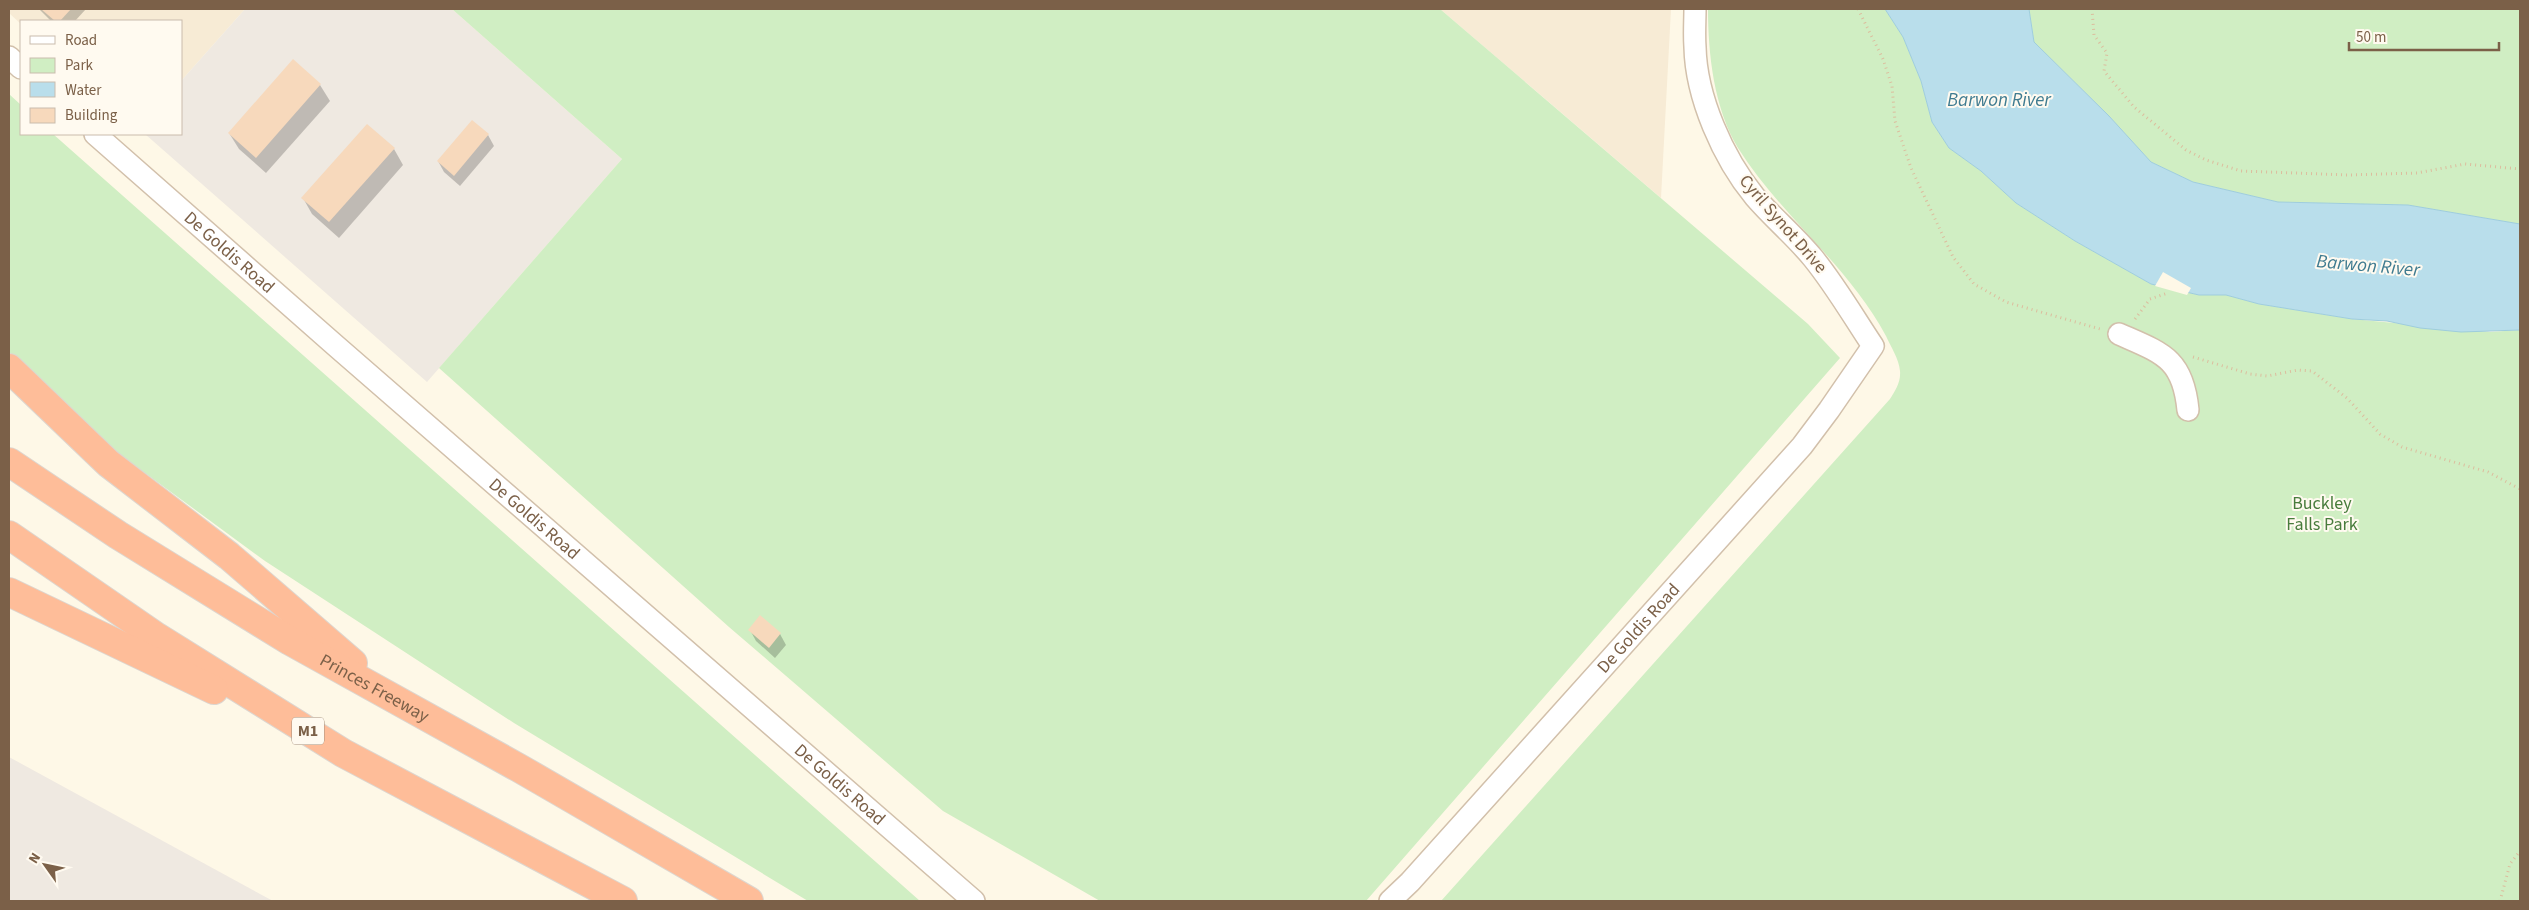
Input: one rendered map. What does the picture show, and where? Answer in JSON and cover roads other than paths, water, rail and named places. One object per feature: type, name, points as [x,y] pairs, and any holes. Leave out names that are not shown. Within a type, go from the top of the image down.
[{"type":"highway","points":[[9,368],[108,463],[229,556],[402,705]]},
{"type":"highway","name":"Princes Freeway","points":[[9,462],[118,535],[290,641],[527,773],[749,901]]},
{"type":"highway","name":"M1","points":[[9,535],[157,637],[343,753],[622,901]]},
{"type":"highway","points":[[9,592],[343,753]]},
{"type":"street","name":"Cyril Synot Drive","points":[[1696,9],[1694,48],[1700,85],[1714,127],[1729,160],[1755,196],[1811,256],[1834,285],[1873,346]]},
{"type":"street","points":[[9,57],[20,67]]},
{"type":"street","name":"De Goldis Road","points":[[96,135],[343,353],[974,901]]},
{"type":"street","points":[[2119,334],[2149,347],[2172,361],[2186,389],[2188,410]]},
{"type":"street","name":"De Goldis Road","points":[[1390,901],[1410,882],[1802,446],[1873,346]]},
{"type":"water","name":"Barwon River","points":[[1885,9],[2029,9],[2034,42],[2109,116],[2151,162],[2193,182],[2278,202],[2408,205],[2520,224],[2520,330],[2461,332],[2420,328],[2387,321],[2352,319],[2259,304],[2226,295],[2199,295],[2151,284],[2075,241],[2016,203],[1981,171],[1949,148],[1932,122],[1921,81],[1903,37]]},
{"type":"park label","name":"Buckley Falls Park","points":[[2322,513]]}]
